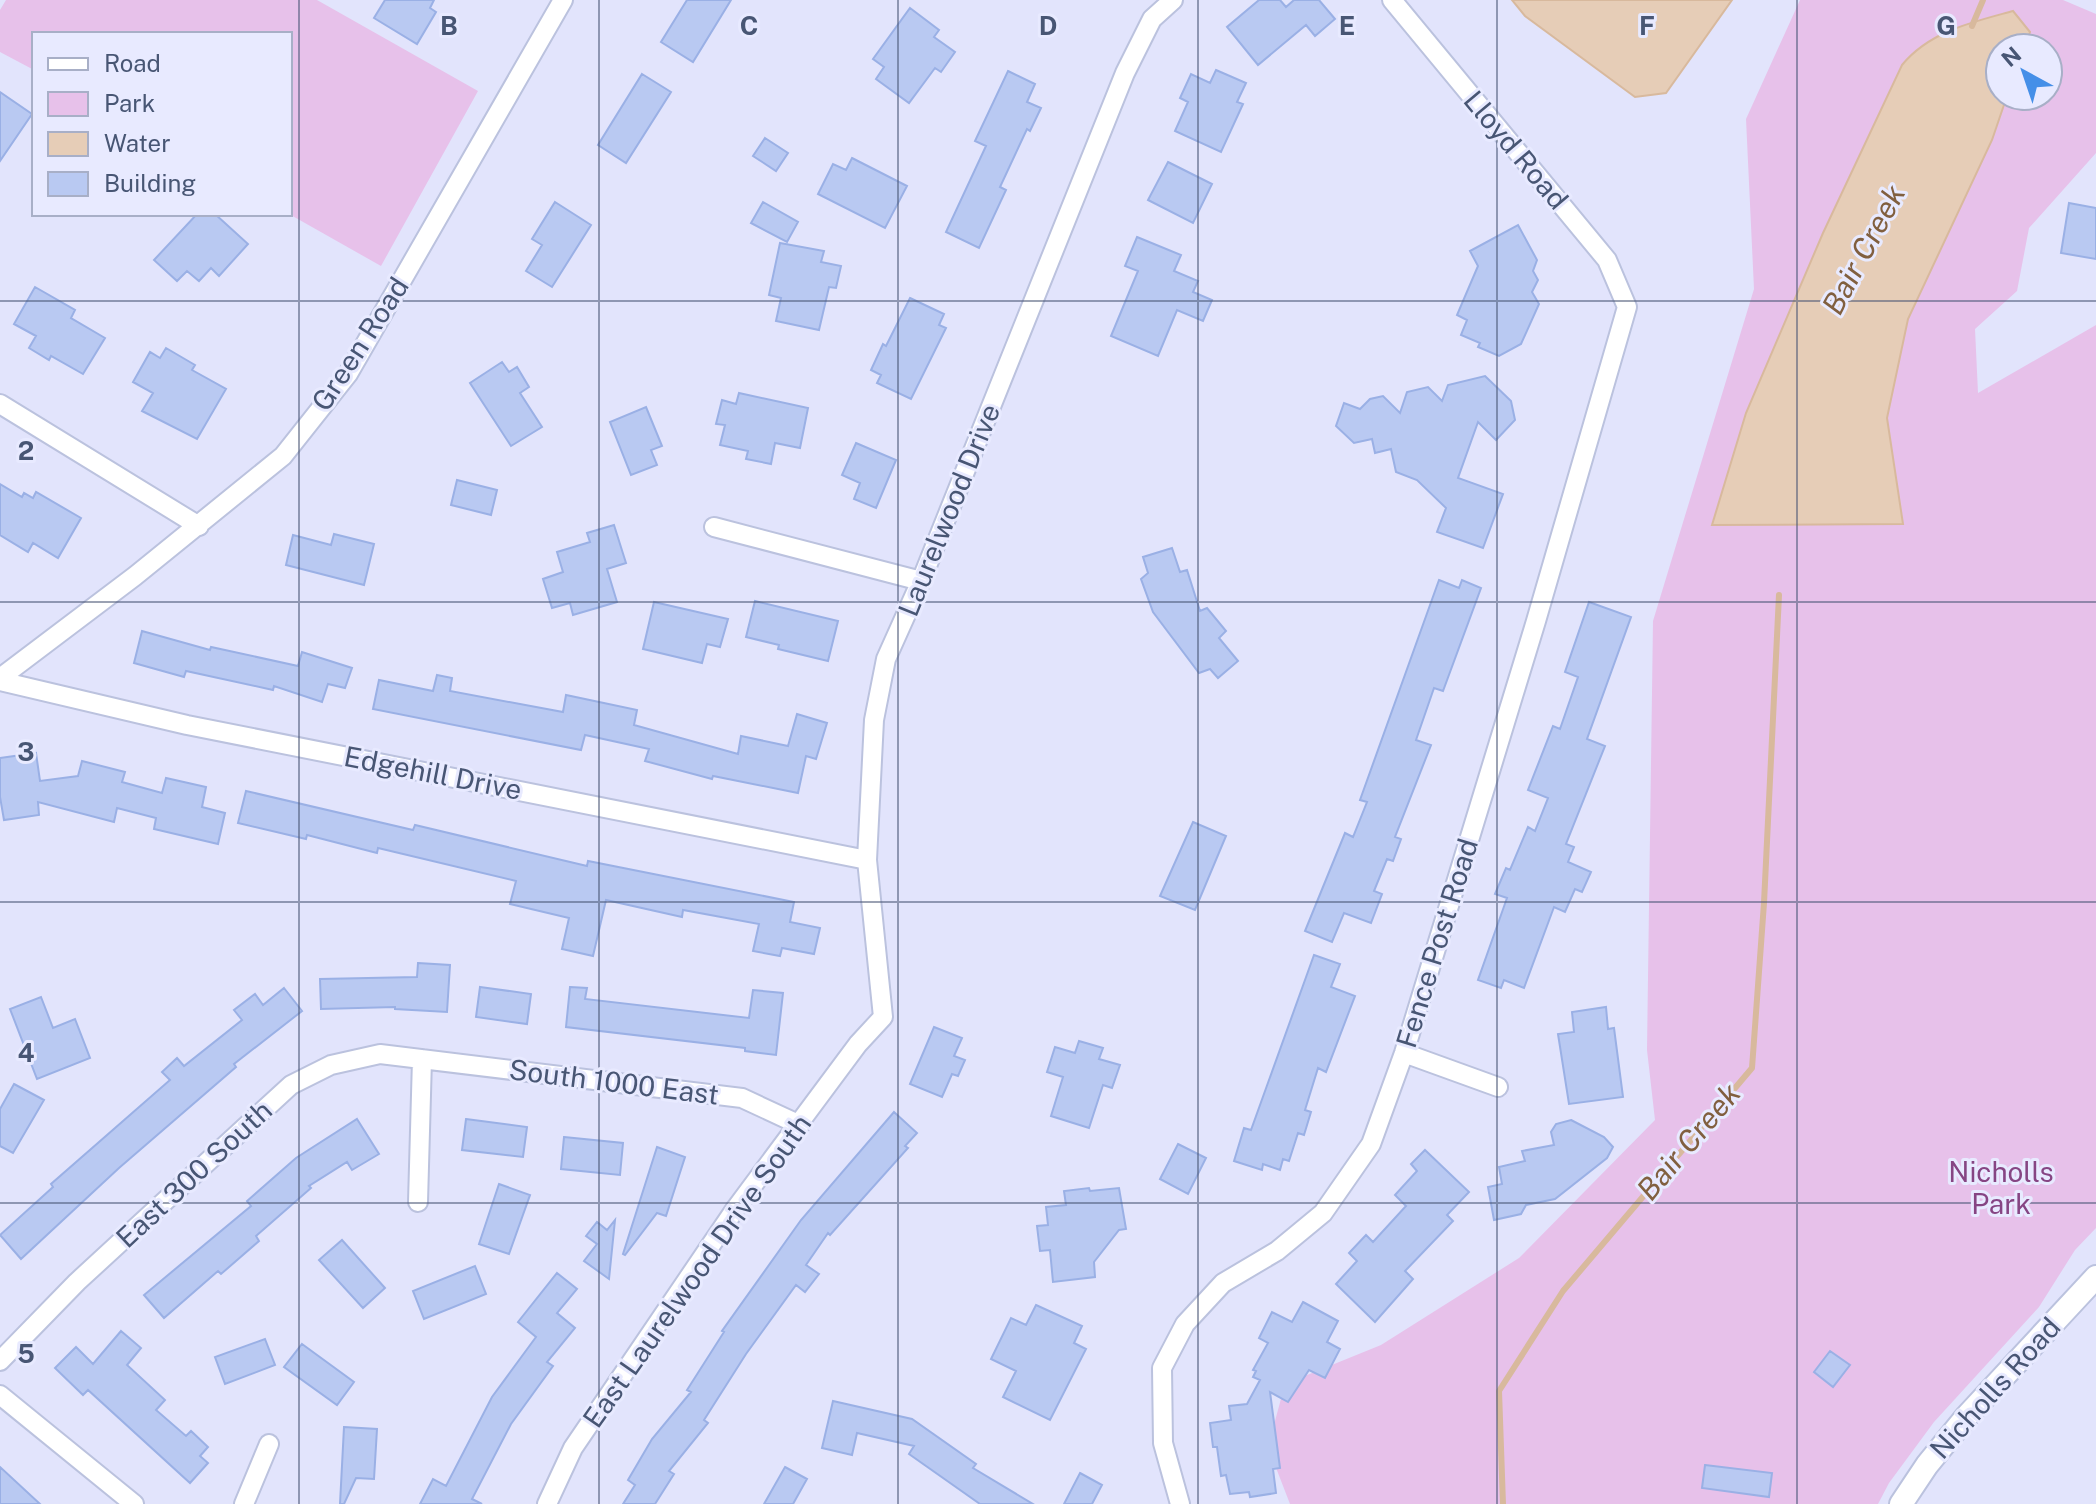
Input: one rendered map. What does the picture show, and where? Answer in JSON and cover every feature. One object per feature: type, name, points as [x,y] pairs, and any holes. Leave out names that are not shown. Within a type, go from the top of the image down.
[{"type":"street","name":"Green Road","points":[[0,680],[199,526],[283,456],[348,374],[563,0]]},
{"type":"street","name":"Laurelwood Drive","points":[[858,1044],[883,1017],[867,860],[874,720],[886,659],[921,581],[1125,73],[1152,19],[1173,0]]},
{"type":"street","name":"Lloyd Road","points":[[1392,0],[1607,260],[1627,307]]},
{"type":"street","name":"Fence Post Road","points":[[1180,1504],[1163,1443],[1162,1368],[1185,1324],[1223,1283],[1277,1251],[1323,1213],[1371,1144],[1404,1053],[1536,621],[1627,307]]},
{"type":"street","points":[[0,404],[199,526]]},
{"type":"street","points":[[714,527],[921,581]]},
{"type":"street","name":"Edgehill Drive","points":[[0,680],[187,725],[867,860]]},
{"type":"street","name":"East Laurelwood Drive South","points":[[547,1504],[573,1448],[736,1208],[858,1044]]},
{"type":"street","points":[[1404,1053],[1498,1087]]},
{"type":"street","name":"East 300 South","points":[[0,1361],[77,1282],[291,1085],[331,1065],[380,1054],[422,1059]]},
{"type":"street","points":[[418,1202],[422,1059]]},
{"type":"street","name":"South 1000 East","points":[[422,1059],[742,1098],[800,1125]]},
{"type":"street","name":"Nicholls Road","points":[[1901,1504],[1927,1465],[1967,1416],[2096,1277]]},
{"type":"street","points":[[0,1395],[134,1504]]},
{"type":"street","points":[[244,1504],[269,1444]]},
{"type":"green space","points":[[6,0],[317,0],[478,91],[381,266],[292,216],[292,32],[32,32],[32,69],[0,52],[0,10]]},
{"type":"green space","name":"Nicholls Park","points":[[1800,0],[2063,0],[2096,14],[2096,153],[2029,228],[2017,291],[1975,329],[1978,393],[2096,325],[2096,1228],[2075,1250],[2039,1307],[1934,1422],[1889,1483],[1878,1504],[1290,1504],[1268,1447],[1285,1384],[1381,1345],[1519,1258],[1655,1120],[1647,1050],[1653,621],[1754,289],[1746,119]]},
{"type":"water","points":[[1512,0],[1732,0],[1666,93],[1635,97],[1525,16]]},
{"type":"water","points":[[2013,11],[2030,32],[1984,32],[1984,112],[2002,112],[1992,140],[1908,319],[1887,418],[1903,524],[1712,525],[1746,413],[1823,233],[1902,65],[1926,44],[1968,24]]},
{"type":"building","points":[[385,0],[434,0],[430,8],[436,12],[417,44],[374,18]]},
{"type":"building","points":[[687,0],[731,0],[693,62],[661,42]]},
{"type":"building","points":[[1259,0],[1280,0],[1286,7],[1294,0],[1319,0],[1335,19],[1315,36],[1306,25],[1258,65],[1227,27]]},
{"type":"building","points":[[910,8],[939,30],[934,37],[955,52],[941,72],[935,68],[909,103],[876,79],[884,67],[873,59]]},
{"type":"building","points":[[1216,70],[1246,83],[1237,102],[1243,104],[1221,152],[1175,131],[1188,102],[1180,98],[1191,74],[1210,83]]},
{"type":"building","points":[[1008,71],[1035,84],[1027,102],[1041,108],[1030,131],[1027,129],[1000,187],[1006,190],[979,248],[946,232],[986,146],[975,141]]},
{"type":"building","points":[[642,74],[671,92],[626,163],[598,145]]},
{"type":"building","points":[[0,92],[32,114],[0,161]]},
{"type":"building","points":[[765,138],[788,153],[776,171],[753,156]]},
{"type":"building","points":[[852,158],[907,186],[885,228],[818,194],[833,164],[846,170]]},
{"type":"building","points":[[1168,162],[1212,184],[1193,223],[1148,200]]},
{"type":"building","points":[[555,202],[591,225],[552,287],[526,271],[542,245],[532,239]]},
{"type":"building","points":[[763,202],[798,222],[787,242],[751,223]]},
{"type":"building","points":[[2069,203],[2096,208],[2096,259],[2061,253]]},
{"type":"building","points":[[195,216],[217,216],[248,244],[219,276],[211,268],[199,281],[187,271],[177,281],[154,260]]},
{"type":"building","points":[[1518,225],[1537,260],[1533,271],[1538,280],[1532,292],[1539,304],[1521,344],[1499,356],[1461,335],[1467,320],[1457,315],[1478,266],[1470,251]]},
{"type":"building","points":[[1137,237],[1181,255],[1174,271],[1198,281],[1193,292],[1212,300],[1203,321],[1177,310],[1158,356],[1111,336],[1138,271],[1125,266]]},
{"type":"building","points":[[780,243],[824,251],[821,262],[841,266],[836,288],[829,287],[819,330],[776,321],[781,298],[769,295]]},
{"type":"building","points":[[35,287],[75,310],[71,318],[105,338],[83,374],[29,348],[36,336],[14,324]]},
{"type":"building","points":[[910,298],[944,314],[939,325],[946,328],[911,399],[877,383],[881,375],[871,370]]},
{"type":"building","points":[[166,348],[195,365],[192,370],[226,389],[197,439],[142,411],[153,393],[133,382],[150,352],[160,358]]},
{"type":"building","points":[[502,362],[509,372],[517,367],[529,387],[520,393],[542,427],[511,446],[470,383]]},
{"type":"building","points":[[1485,376],[1511,401],[1515,420],[1496,440],[1478,422],[1458,478],[1503,494],[1483,548],[1437,532],[1446,508],[1417,480],[1396,472],[1391,449],[1375,453],[1372,439],[1354,443],[1336,426],[1344,403],[1360,409],[1370,399],[1383,396],[1400,413],[1407,392],[1428,387],[1442,401],[1448,385]]},
{"type":"building","points":[[739,393],[808,408],[800,448],[775,443],[771,464],[746,459],[748,451],[720,445],[725,425],[716,424],[722,400],[736,404]]},
{"type":"building","points":[[646,407],[662,446],[651,450],[657,465],[631,475],[610,422]]},
{"type":"building","points":[[856,443],[896,460],[876,508],[854,499],[860,483],[842,475]]},
{"type":"building","points":[[457,480],[497,490],[491,515],[451,505]]},
{"type":"building","points":[[0,484],[22,497],[24,493],[33,498],[36,492],[81,518],[58,558],[33,543],[28,552],[0,535]]},
{"type":"building","points":[[614,525],[626,563],[607,569],[617,602],[573,615],[570,603],[552,608],[543,579],[563,572],[557,552],[590,542],[587,533]]},
{"type":"building","points":[[334,534],[374,544],[364,585],[286,565],[293,535],[331,545]]},
{"type":"building","points":[[1172,548],[1180,572],[1187,570],[1200,611],[1207,608],[1226,631],[1219,638],[1238,661],[1218,678],[1210,669],[1199,673],[1153,612],[1141,579],[1148,573],[1143,557]]},
{"type":"building","points":[[1439,580],[1459,588],[1462,580],[1481,588],[1443,691],[1434,688],[1416,740],[1431,745],[1395,837],[1401,839],[1393,861],[1387,859],[1374,891],[1382,894],[1371,923],[1344,913],[1332,942],[1305,931],[1345,833],[1353,837],[1367,802],[1360,800]]},
{"type":"building","points":[[755,601],[838,621],[828,661],[778,649],[779,645],[746,637]]},
{"type":"building","points":[[654,602],[728,619],[720,647],[707,644],[702,663],[643,649]]},
{"type":"building","points":[[1589,602],[1631,617],[1587,739],[1605,746],[1566,844],[1574,847],[1568,862],[1591,872],[1582,892],[1575,889],[1565,912],[1554,907],[1524,988],[1504,980],[1501,988],[1478,980],[1507,898],[1495,894],[1506,868],[1510,870],[1528,827],[1535,831],[1548,798],[1528,790],[1553,726],[1560,729],[1578,677],[1565,672]]},
{"type":"building","points":[[142,631],[210,650],[211,647],[298,666],[302,652],[352,668],[345,688],[328,684],[322,702],[274,686],[273,690],[186,671],[184,677],[134,663]]},
{"type":"building","points":[[437,675],[452,678],[450,691],[563,712],[566,695],[637,710],[634,725],[738,754],[741,736],[788,746],[797,714],[827,723],[816,759],[806,756],[798,793],[713,776],[712,779],[645,761],[649,749],[585,735],[581,750],[373,709],[379,680],[433,691]]},
{"type":"building","points":[[36,753],[40,781],[78,776],[82,761],[125,772],[122,782],[162,793],[166,778],[206,787],[202,807],[225,813],[218,844],[154,829],[156,818],[117,808],[114,822],[38,802],[39,815],[4,820],[0,797],[0,758]]},
{"type":"building","points":[[246,791],[413,830],[415,825],[587,866],[588,861],[794,902],[790,922],[820,928],[814,954],[782,948],[780,956],[753,951],[759,924],[683,910],[682,917],[606,900],[593,956],[562,949],[569,918],[510,904],[516,881],[378,848],[377,853],[307,835],[306,839],[238,823]]},
{"type":"building","points":[[1193,822],[1226,836],[1195,910],[1160,896]]},
{"type":"building","points":[[1314,955],[1340,964],[1331,987],[1355,996],[1326,1072],[1318,1068],[1305,1110],[1311,1112],[1304,1135],[1298,1133],[1289,1161],[1283,1159],[1280,1170],[1263,1164],[1262,1170],[1234,1161],[1244,1128],[1251,1130]]},
{"type":"building","points":[[418,963],[450,965],[447,1012],[395,1007],[321,1009],[320,979],[417,977]]},
{"type":"building","points":[[480,987],[531,994],[527,1024],[476,1017]]},
{"type":"building","points":[[570,987],[587,988],[585,999],[749,1018],[753,990],[783,993],[776,1055],[745,1051],[745,1048],[566,1027]]},
{"type":"building","points":[[284,988],[302,1011],[234,1064],[236,1067],[119,1168],[21,1259],[0,1235],[53,1187],[51,1184],[170,1080],[162,1072],[177,1058],[184,1066],[242,1020],[234,1010],[255,994],[263,1005]]},
{"type":"building","points":[[41,997],[53,1028],[75,1019],[90,1058],[37,1079],[10,1009]]},
{"type":"building","points":[[1606,1007],[1608,1029],[1614,1028],[1623,1097],[1569,1104],[1558,1034],[1574,1032],[1572,1012]]},
{"type":"building","points":[[934,1027],[962,1038],[954,1056],[965,1060],[958,1076],[952,1074],[942,1097],[910,1084]]},
{"type":"building","points":[[1079,1041],[1103,1048],[1099,1059],[1120,1065],[1112,1088],[1103,1085],[1089,1128],[1051,1116],[1063,1077],[1047,1072],[1055,1047],[1075,1053]]},
{"type":"building","points":[[14,1084],[44,1100],[13,1153],[0,1146],[0,1109]]},
{"type":"building","points":[[894,1112],[917,1133],[905,1146],[908,1148],[830,1235],[828,1233],[806,1265],[819,1274],[805,1292],[796,1285],[746,1354],[704,1420],[708,1423],[669,1471],[674,1474],[655,1504],[623,1504],[635,1485],[628,1480],[652,1439],[691,1392],[687,1390],[722,1331],[801,1220]]},
{"type":"building","points":[[357,1119],[379,1154],[352,1170],[347,1162],[309,1186],[311,1188],[256,1236],[259,1241],[221,1274],[218,1271],[164,1318],[144,1295],[251,1206],[247,1201],[296,1158]]},
{"type":"building","points":[[466,1119],[527,1127],[523,1157],[462,1150]]},
{"type":"building","points":[[1571,1120],[1604,1137],[1613,1147],[1607,1158],[1555,1199],[1526,1205],[1521,1214],[1494,1220],[1488,1187],[1502,1184],[1499,1167],[1525,1161],[1522,1151],[1554,1145],[1551,1132],[1556,1124]]},
{"type":"building","points":[[564,1137],[623,1143],[620,1175],[561,1169]]},
{"type":"building","points":[[1178,1144],[1206,1158],[1188,1194],[1160,1179]]},
{"type":"building","points":[[657,1147],[685,1157],[666,1216],[657,1213],[625,1255],[623,1254]]},
{"type":"building","points":[[1425,1150],[1469,1192],[1447,1215],[1453,1221],[1405,1271],[1413,1279],[1375,1322],[1336,1284],[1357,1261],[1349,1253],[1366,1235],[1373,1242],[1406,1206],[1395,1195],[1417,1171],[1411,1164]]},
{"type":"building","points":[[499,1184],[530,1195],[509,1254],[479,1244]]},
{"type":"building","points":[[1089,1188],[1090,1191],[1119,1188],[1126,1229],[1119,1230],[1094,1262],[1095,1277],[1053,1282],[1050,1250],[1040,1251],[1037,1226],[1048,1225],[1046,1207],[1066,1205],[1064,1191]]},
{"type":"building","points":[[615,1220],[609,1279],[584,1261],[597,1244],[586,1236],[597,1222],[607,1230]]},
{"type":"building","points":[[342,1240],[385,1288],[363,1308],[319,1260]]},
{"type":"building","points":[[475,1266],[486,1294],[424,1319],[413,1291]]},
{"type":"building","points":[[557,1273],[577,1289],[557,1313],[575,1328],[547,1362],[553,1366],[511,1424],[472,1499],[482,1504],[420,1504],[433,1479],[446,1486],[492,1397],[536,1337],[518,1322]]},
{"type":"building","points":[[1303,1302],[1338,1321],[1327,1342],[1340,1349],[1325,1378],[1309,1370],[1288,1402],[1270,1392],[1280,1468],[1273,1469],[1276,1493],[1250,1497],[1249,1492],[1230,1494],[1226,1475],[1221,1476],[1210,1423],[1231,1420],[1229,1406],[1247,1404],[1260,1380],[1253,1377],[1256,1371],[1253,1370],[1268,1343],[1259,1338],[1272,1312],[1292,1322]]},
{"type":"building","points":[[1036,1305],[1082,1326],[1074,1343],[1086,1349],[1050,1420],[1003,1397],[1016,1371],[991,1359],[1011,1318],[1026,1325]]},
{"type":"building","points":[[121,1331],[141,1348],[127,1365],[165,1400],[156,1410],[186,1436],[191,1431],[208,1447],[200,1456],[208,1463],[190,1483],[88,1390],[83,1395],[55,1368],[76,1347],[93,1364]]},
{"type":"building","points":[[265,1339],[275,1365],[225,1384],[215,1357]]},
{"type":"building","points":[[302,1344],[354,1382],[337,1405],[284,1367]]},
{"type":"building","points":[[1830,1351],[1850,1365],[1833,1387],[1814,1372]]},
{"type":"building","points":[[833,1401],[912,1419],[976,1464],[973,1468],[1033,1504],[980,1504],[909,1454],[914,1446],[857,1433],[852,1455],[822,1448]]},
{"type":"building","points":[[344,1427],[377,1429],[374,1479],[356,1478],[344,1504],[340,1504]]},
{"type":"building","points":[[1705,1465],[1772,1473],[1769,1497],[1702,1488]]},
{"type":"building","points":[[0,1467],[40,1504],[0,1504]]},
{"type":"building","points":[[785,1467],[807,1479],[793,1504],[764,1504]]},
{"type":"building","points":[[1080,1473],[1102,1485],[1092,1504],[1064,1504]]},
{"type":"waterway","name":"Bair Creek","points":[[1972,26],[1983,0]]},
{"type":"waterway","name":"Bair Creek","points":[[1503,1504],[1499,1391],[1563,1291],[1752,1068],[1764,903],[1779,595]]}]
